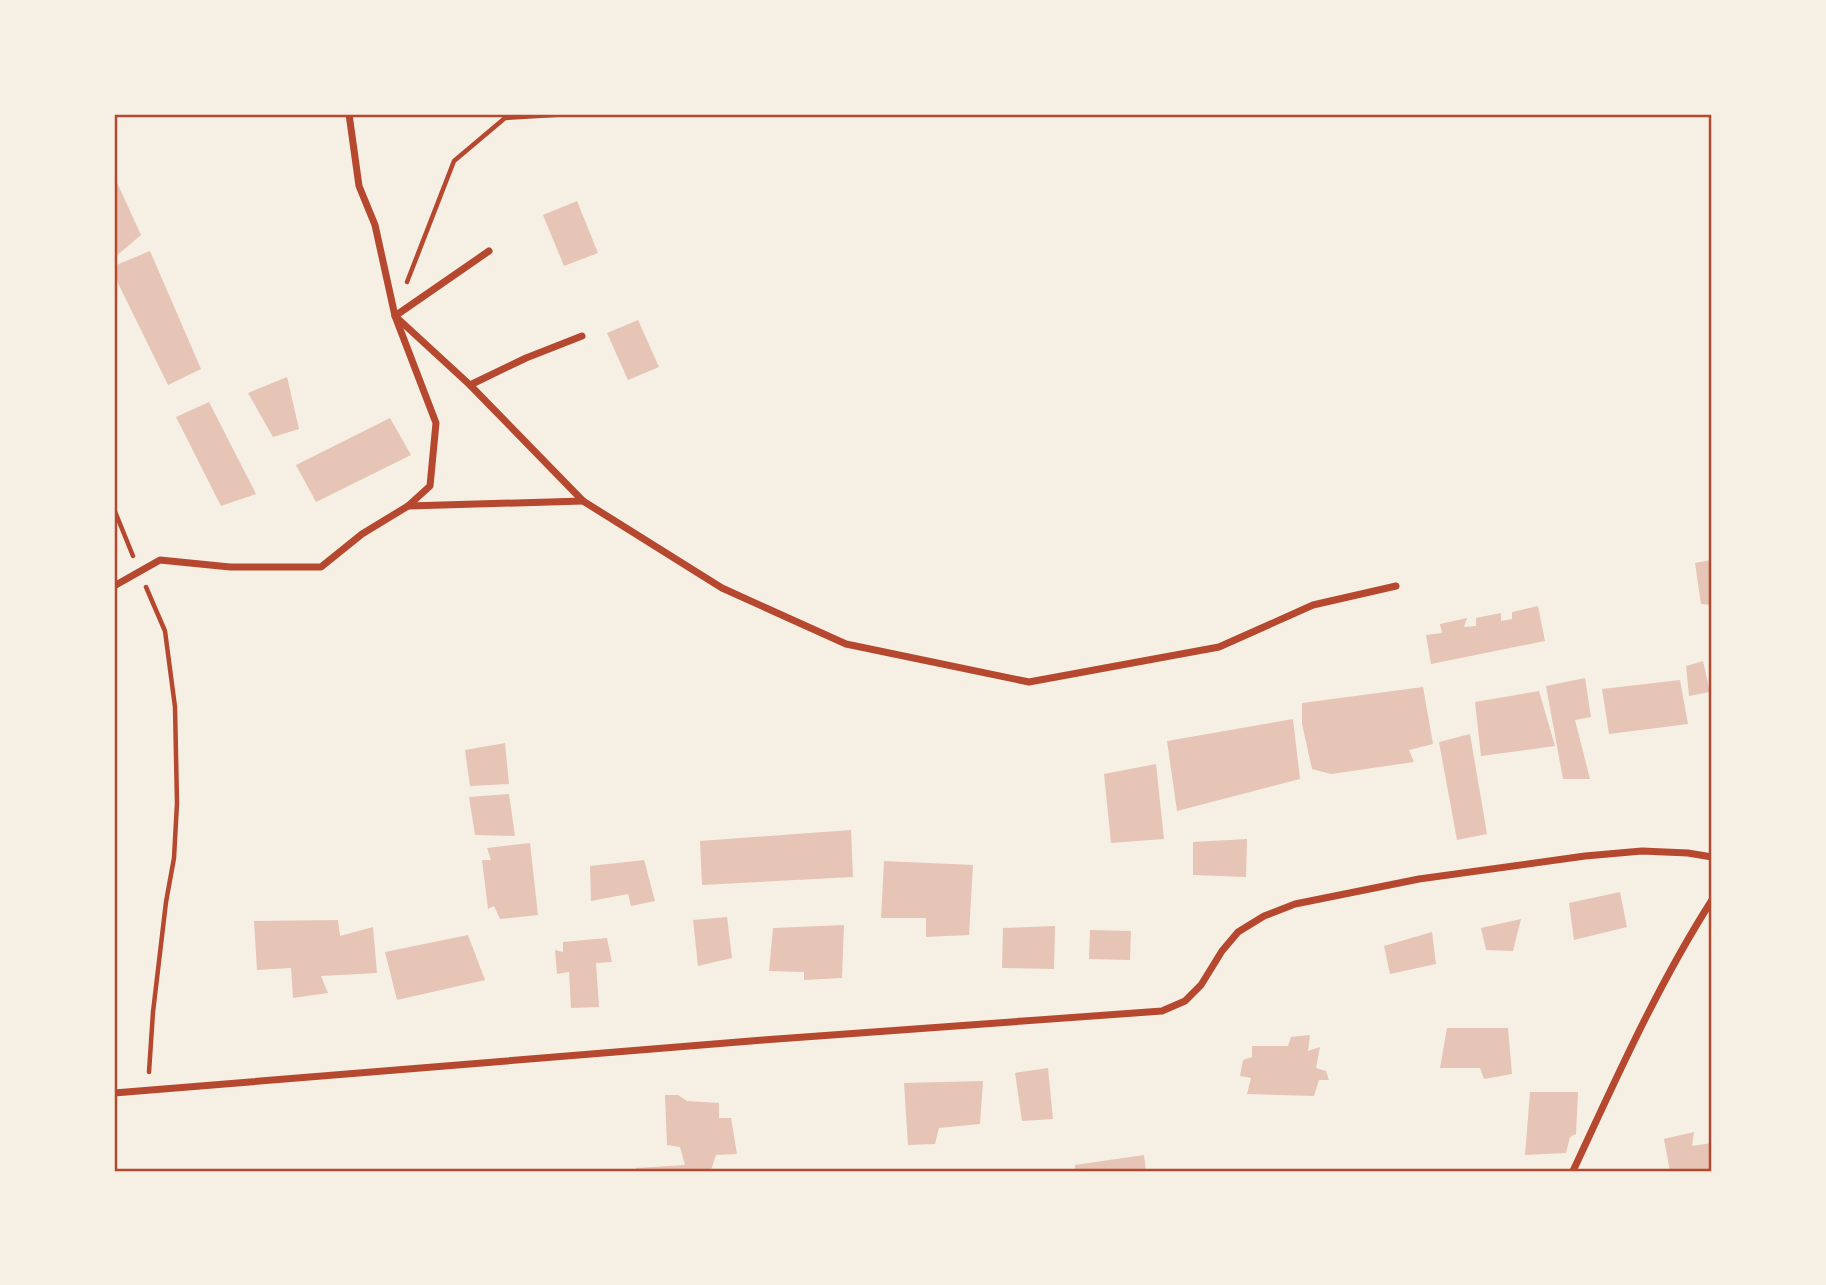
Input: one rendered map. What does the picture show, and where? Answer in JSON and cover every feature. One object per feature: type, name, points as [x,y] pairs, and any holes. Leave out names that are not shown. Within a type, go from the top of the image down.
[{"type":"street","points":[[114,586],[160,560],[230,567],[321,567],[362,534],[408,506],[429,486],[436,423],[395,316],[375,225],[359,186],[349,114]]},
{"type":"street","points":[[395,316],[489,251]]},
{"type":"street","points":[[395,316],[470,385],[583,501],[722,588],[846,644],[1029,682],[1219,647],[1313,605],[1396,586]]},
{"type":"street","points":[[470,385],[526,358],[582,336]]},
{"type":"street","points":[[408,506],[583,501]]},
{"type":"street","points":[[114,1094],[763,1040],[1163,1011],[1185,1001],[1201,985],[1222,951],[1238,932],[1264,916],[1295,904],[1419,879],[1585,856],[1642,850],[1688,853],[1712,858]]},
{"type":"street","points":[[1573,1171],[1647,1013],[1712,900]]},
{"type":"path","points":[[395,316],[454,161],[505,118],[570,114]]},
{"type":"path","points":[[114,509],[165,631],[175,707],[177,803],[174,858],[153,1012],[148,1090]]},
{"type":"building","points":[[114,176],[141,235],[114,258]]},
{"type":"building","points":[[577,201],[598,253],[564,266],[543,215]]},
{"type":"building","points":[[150,251],[201,369],[168,385],[114,275],[114,266]]},
{"type":"building","points":[[638,320],[659,367],[628,380],[607,333]]},
{"type":"building","points":[[287,377],[299,429],[273,437],[248,393]]},
{"type":"building","points":[[209,402],[256,494],[221,506],[176,417]]},
{"type":"building","points":[[390,418],[411,455],[316,502],[296,465]]},
{"type":"building","points":[[1711,560],[1712,605],[1701,604],[1695,563]]},
{"type":"building","points":[[1538,606],[1545,641],[1431,664],[1426,635],[1442,633],[1440,624],[1467,618],[1464,627],[1476,626],[1476,618],[1501,613],[1501,621],[1512,619],[1512,612]]},
{"type":"building","points":[[1703,661],[1710,692],[1689,696],[1686,666]]},
{"type":"building","points":[[1585,678],[1591,717],[1575,720],[1590,779],[1563,779],[1546,686]]},
{"type":"building","points":[[1680,680],[1688,724],[1609,734],[1602,689]]},
{"type":"building","points":[[1423,687],[1433,744],[1409,750],[1414,762],[1331,774],[1312,769],[1302,724],[1302,703]]},
{"type":"building","points":[[1539,691],[1555,746],[1481,756],[1475,702]]},
{"type":"building","points":[[1293,719],[1300,779],[1177,811],[1167,741]]},
{"type":"building","points":[[1470,734],[1487,834],[1457,840],[1439,742]]},
{"type":"building","points":[[505,743],[509,784],[470,786],[465,750]]},
{"type":"building","points":[[1156,764],[1164,839],[1111,843],[1104,774]]},
{"type":"building","points":[[509,794],[515,836],[475,835],[469,797]]},
{"type":"building","points":[[851,830],[853,877],[702,885],[700,841]]},
{"type":"building","points":[[1247,839],[1246,877],[1193,875],[1193,842]]},
{"type":"building","points":[[530,843],[538,915],[500,919],[494,906],[488,909],[482,860],[491,860],[487,848]]},
{"type":"building","points":[[644,860],[655,901],[631,906],[628,894],[591,901],[590,866]]},
{"type":"building","points":[[884,861],[973,865],[969,935],[926,937],[926,918],[881,918]]},
{"type":"building","points":[[1620,892],[1627,927],[1574,940],[1569,903]]},
{"type":"building","points":[[727,917],[732,958],[698,966],[693,920]]},
{"type":"building","points":[[1521,919],[1513,951],[1486,950],[1481,928]]},
{"type":"building","points":[[338,920],[340,936],[373,927],[377,973],[321,976],[328,993],[293,998],[291,968],[257,970],[254,921]]},
{"type":"building","points":[[844,925],[842,978],[804,980],[804,972],[769,971],[773,928]]},
{"type":"building","points":[[1055,926],[1054,969],[1002,968],[1003,928]]},
{"type":"building","points":[[1090,930],[1131,931],[1130,960],[1089,959]]},
{"type":"building","points":[[1432,932],[1436,964],[1390,974],[1384,946]]},
{"type":"building","points":[[468,935],[485,980],[397,1000],[385,952]]},
{"type":"building","points":[[607,938],[612,962],[596,963],[599,1007],[571,1008],[569,972],[557,974],[555,950],[563,952],[563,942]]},
{"type":"building","points":[[1447,1028],[1508,1028],[1512,1074],[1484,1079],[1480,1068],[1440,1068]]},
{"type":"building","points":[[1310,1035],[1308,1051],[1320,1047],[1316,1068],[1326,1071],[1329,1080],[1319,1080],[1314,1096],[1247,1094],[1251,1078],[1240,1076],[1243,1060],[1252,1057],[1252,1046],[1288,1046],[1291,1037]]},
{"type":"building","points":[[1048,1068],[1053,1119],[1022,1121],[1015,1073]]},
{"type":"building","points":[[983,1081],[980,1124],[939,1128],[935,1144],[908,1145],[904,1083]]},
{"type":"building","points":[[1530,1092],[1578,1092],[1576,1134],[1570,1137],[1566,1153],[1525,1155]]},
{"type":"building","points":[[665,1095],[678,1095],[687,1101],[719,1103],[719,1118],[731,1118],[737,1154],[716,1155],[711,1170],[707,1171],[636,1171],[636,1168],[685,1165],[680,1147],[667,1145]]},
{"type":"building","points":[[1694,1132],[1692,1146],[1712,1143],[1712,1171],[1670,1171],[1664,1139]]},
{"type":"building","points":[[1144,1155],[1146,1171],[1075,1171],[1075,1165]]}]
